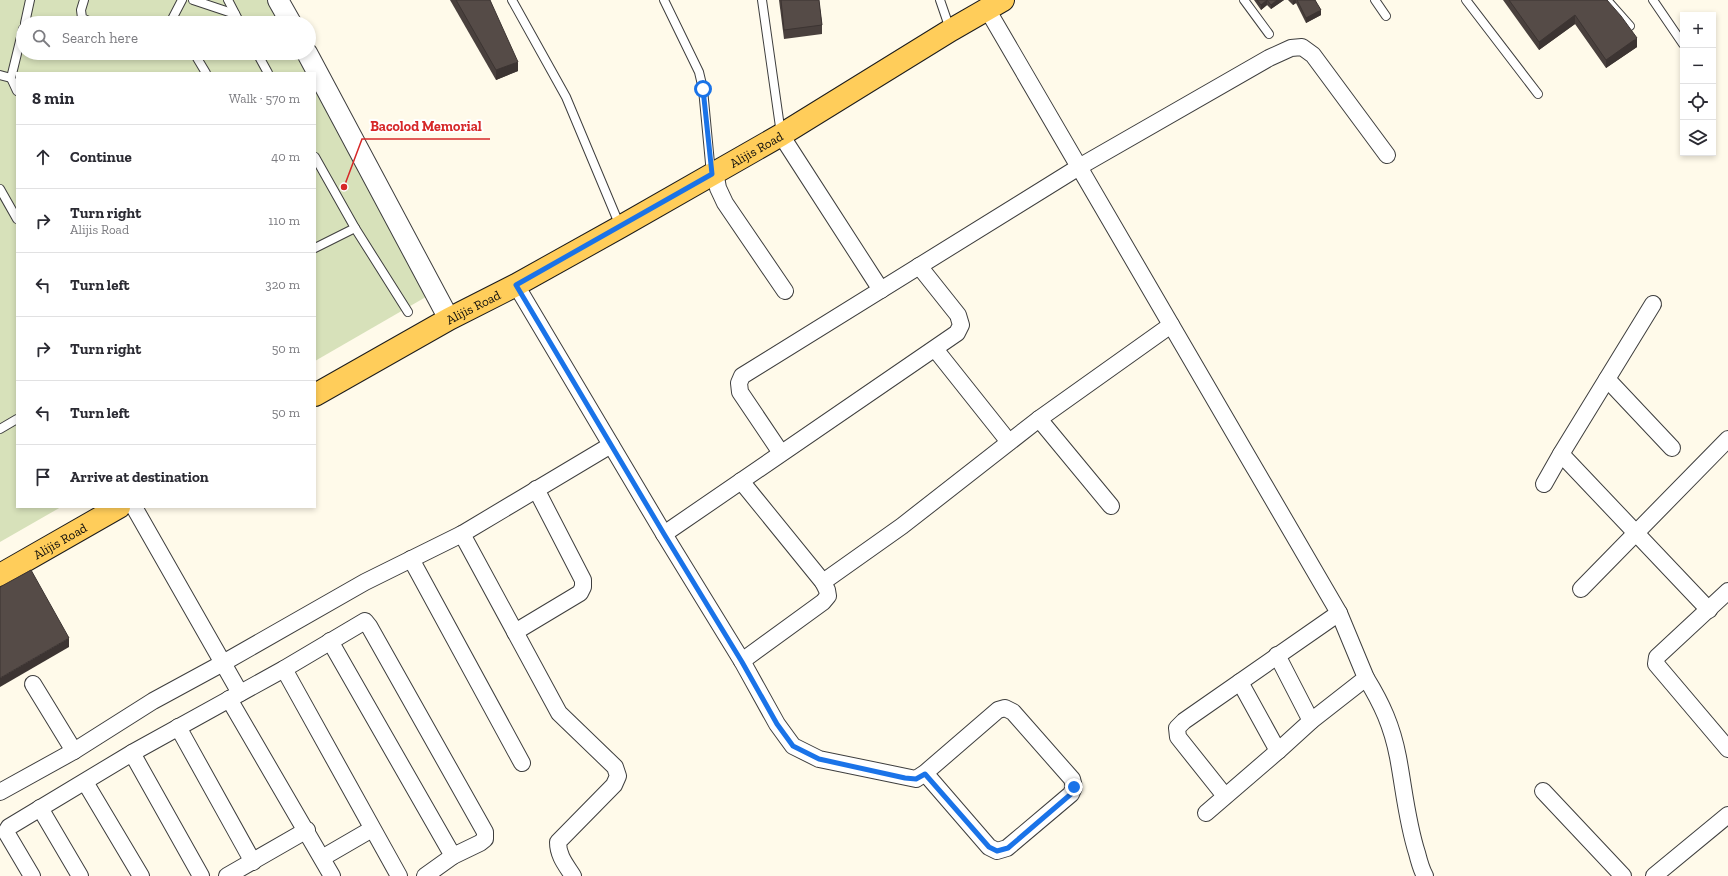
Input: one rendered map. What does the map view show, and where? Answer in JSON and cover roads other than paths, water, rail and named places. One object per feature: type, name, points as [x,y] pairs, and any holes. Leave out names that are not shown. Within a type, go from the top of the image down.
[{"type":"main road","name":"Alijis Road","points":[[316,394],[449,319],[516,285],[620,227],[781,135],[951,30],[995,5]]},
{"type":"main road","name":"Alijis Road","points":[[0,575],[117,508]]},
{"type":"street","points":[[278,0],[287,16]]},
{"type":"street","points":[[995,5],[1079,167],[1339,613],[1366,678],[1383,705],[1392,730],[1398,755],[1412,839],[1425,876]]},
{"type":"street","points":[[781,453],[740,392],[738,383],[742,376],[1079,167],[1269,58],[1291,48],[1302,47],[1313,54],[1387,154]]},
{"type":"street","points":[[311,60],[449,319]]},
{"type":"street","points":[[781,135],[881,290]]},
{"type":"street","points":[[713,173],[725,203],[785,290]]},
{"type":"street","points":[[664,534],[957,333],[961,324],[958,315],[919,266]]},
{"type":"street","points":[[516,285],[742,662],[777,724],[793,746],[819,759],[905,778],[916,779],[925,774],[998,710],[1005,708],[1013,712],[1072,779],[1074,787],[1071,794],[1008,848],[997,851],[989,847],[925,774]]},
{"type":"street","points":[[1544,484],[1653,304]]},
{"type":"street","points":[[823,582],[902,526],[1039,419],[1171,325]]},
{"type":"street","points":[[935,349],[1009,442]]},
{"type":"street","points":[[1607,379],[1672,448]]},
{"type":"street","points":[[1039,419],[1111,506]]},
{"type":"street","points":[[1581,590],[1634,533],[1728,439]]},
{"type":"street","points":[[0,792],[74,751],[153,701],[365,582],[462,534],[612,445]]},
{"type":"street","points":[[1561,454],[1634,533],[1709,610]]},
{"type":"street","points":[[741,482],[823,582],[828,596],[742,662]]},
{"type":"street","points":[[515,632],[580,593],[583,587],[583,580],[536,489]]},
{"type":"street","points":[[135,508],[223,663],[235,696],[332,876]]},
{"type":"street","points":[[462,534],[559,713],[616,767],[618,776],[614,785],[558,842],[558,850],[573,876]]},
{"type":"street","points":[[411,559],[522,763]]},
{"type":"street","points":[[1726,597],[1709,610],[1657,657],[1656,664],[1728,749]]},
{"type":"street","points":[[1225,796],[1178,736],[1177,728],[1184,721],[1339,613]]},
{"type":"street","points":[[32,876],[6,832],[9,827],[132,753],[284,669],[365,621],[485,832],[485,839],[480,843],[453,856],[424,876]]},
{"type":"street","points":[[330,641],[453,856]]},
{"type":"street","points":[[1277,655],[1311,721]]},
{"type":"street","points":[[284,669],[399,876]]},
{"type":"street","points":[[1206,812],[1311,721],[1366,678]]},
{"type":"street","points":[[1240,682],[1278,751]]},
{"type":"street","points":[[33,684],[74,751]]},
{"type":"street","points":[[178,727],[253,862]]},
{"type":"street","points":[[132,753],[201,876]]},
{"type":"street","points":[[85,782],[141,876]]},
{"type":"street","points":[[1543,792],[1623,876]]},
{"type":"street","points":[[40,808],[80,876]]},
{"type":"street","points":[[1654,876],[1728,815]]},
{"type":"street","points":[[322,858],[372,829]]},
{"type":"street","points":[[227,876],[307,830]]},
{"type":"lane","points":[[27,16],[30,0]]},
{"type":"lane","points":[[82,16],[81,10],[84,0]]},
{"type":"lane","points":[[174,16],[182,0]]},
{"type":"lane","points":[[193,0],[235,14]]},
{"type":"lane","points":[[228,0],[235,14]]},
{"type":"lane","points":[[512,0],[566,97],[620,227]]},
{"type":"lane","points":[[664,0],[699,72],[703,89],[713,173]]},
{"type":"lane","points":[[762,0],[781,135]]},
{"type":"lane","points":[[940,0],[951,30]]},
{"type":"lane","points":[[1244,0],[1269,34]]},
{"type":"lane","points":[[1375,0],[1386,16]]},
{"type":"lane","points":[[1466,0],[1538,94]]},
{"type":"lane","points":[[1607,0],[1630,26]]},
{"type":"lane","points":[[1653,0],[1680,40]]},
{"type":"lane","points":[[16,58],[11,78],[16,89]]},
{"type":"lane","points":[[198,60],[205,72]]},
{"type":"lane","points":[[261,60],[267,72]]},
{"type":"lane","points":[[0,75],[11,78]]},
{"type":"lane","points":[[316,159],[355,228],[408,312]]},
{"type":"lane","points":[[0,189],[16,216]]},
{"type":"lane","points":[[316,248],[355,228]]},
{"type":"lane","points":[[0,428],[16,420]]},
{"type":"place","name":"Bacolod Memorial","points":[[344,187]]}]
